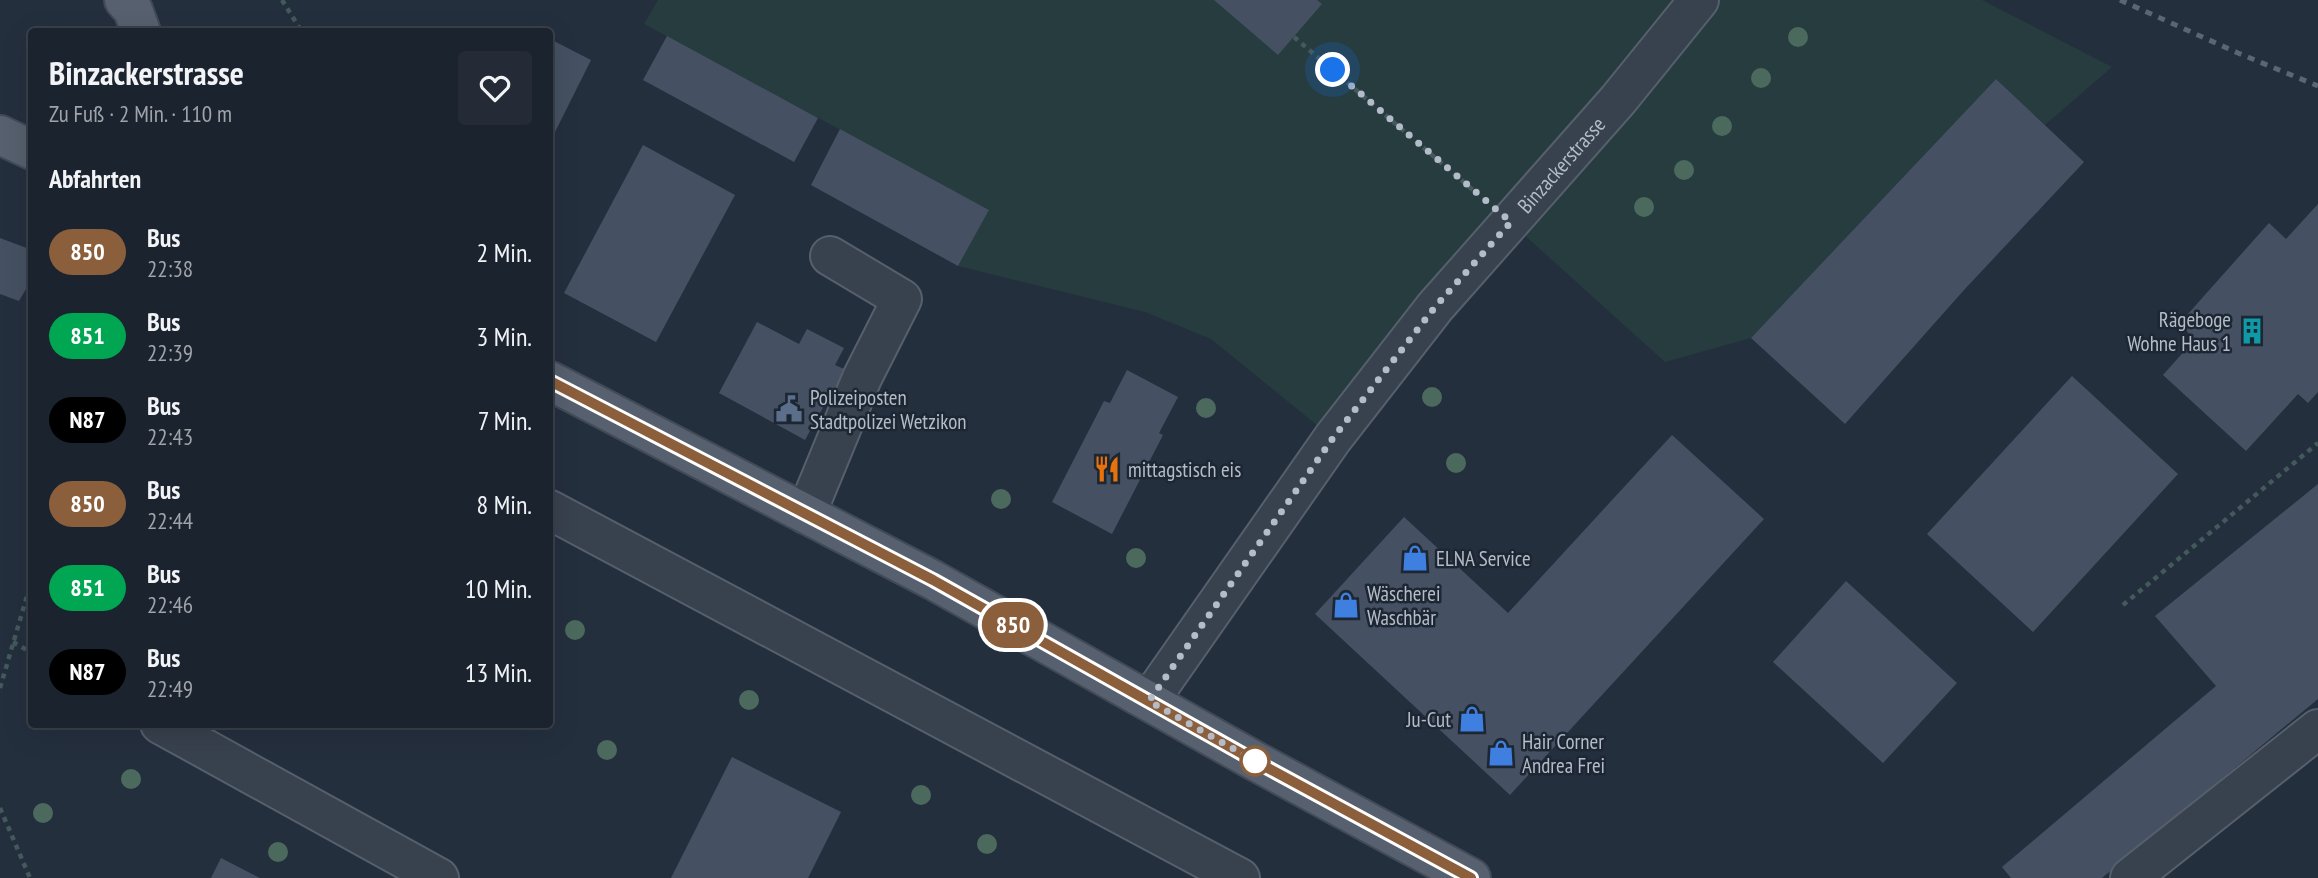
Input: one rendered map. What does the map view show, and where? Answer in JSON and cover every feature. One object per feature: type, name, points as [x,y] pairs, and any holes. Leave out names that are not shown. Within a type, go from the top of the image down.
[{"type":"main road","points":[[124,0],[133,10],[140,28]]},
{"type":"main road","points":[[0,135],[28,148]]},
{"type":"main road","points":[[553,383],[933,580],[1471,878]]},
{"type":"street","name":"Binzackerstrasse","points":[[1149,701],[1333,438],[1435,307],[1618,100],[1699,0]]},
{"type":"street","points":[[806,514],[862,378],[902,299],[830,256]]},
{"type":"street","points":[[553,512],[1240,878]]},
{"type":"street","points":[[167,728],[439,878]]},
{"type":"street","points":[[2130,878],[2318,729]]},
{"type":"path","points":[[282,0],[300,28]]},
{"type":"path","points":[[1294,37],[1511,222]]},
{"type":"path","points":[[2123,606],[2318,443]]},
{"type":"path","points":[[0,688],[28,592]]},
{"type":"path","points":[[13,642],[28,651]]},
{"type":"path","points":[[0,808],[30,878]]},
{"type":"green space","points":[[658,0],[1982,0],[2112,67],[2045,125],[1996,79],[1751,338],[1665,362],[1511,223],[1333,438],[1211,339],[1145,312],[958,266],[989,210],[644,24]]},
{"type":"building","points":[[1214,0],[1317,0],[1322,4],[1278,55]]},
{"type":"building","points":[[667,36],[818,118],[794,162],[643,80]]},
{"type":"building","points":[[553,41],[591,60],[553,136]]},
{"type":"building","points":[[1996,79],[2084,162],[1964,290],[1845,424],[1751,338]]},
{"type":"building","points":[[840,129],[989,210],[958,266],[811,185]]},
{"type":"building","points":[[643,145],[735,195],[656,342],[564,293]]},
{"type":"building","name":"Rägeboge Wohne Haus 1","points":[[2318,204],[2318,392],[2308,403],[2298,394],[2246,451],[2163,375],[2195,339],[2179,324],[2269,223],[2286,239]]},
{"type":"building","points":[[0,238],[28,248],[28,286],[19,301],[0,294]]},
{"type":"building","points":[[757,322],[799,344],[807,329],[844,348],[835,365],[844,369],[841,373],[852,379],[837,405],[827,400],[805,440],[719,393]]},
{"type":"building","name":"mittagstisch eis","points":[[1127,370],[1178,397],[1159,433],[1163,435],[1112,534],[1052,502],[1104,401],[1110,403]]},
{"type":"building","points":[[2072,376],[2178,474],[2033,632],[1927,534]]},
{"type":"building","points":[[1672,435],[1764,519],[1510,795],[1315,614],[1404,517],[1508,613]]},
{"type":"building","points":[[2318,484],[2318,699],[2102,878],[2011,878],[2002,867],[2216,686],[2155,616]]},
{"type":"building","points":[[1846,581],[1957,683],[1883,763],[1773,662]]},
{"type":"building","points":[[732,757],[841,812],[808,878],[671,878]]},
{"type":"building","points":[[221,858],[260,878],[211,878]]},
{"type":"railway","points":[[2120,0],[2318,86]]},
{"type":"bus line","name":"850","points":[[553,383],[933,580],[1255,761],[1471,878]]},
{"type":"place","name":"Rägeboge Wohne Haus 1","points":[[2252,331]]},
{"type":"place","name":"Polizeiposten Stadtpolizei Wetzikon","points":[[789,409]]},
{"type":"place","name":"mittagstisch eis","points":[[1107,469]]},
{"type":"place","name":"ELNA Service","points":[[1415,558]]},
{"type":"place","name":"Wäscherei Waschbär","points":[[1346,605]]},
{"type":"place","name":"Ju-Cut","points":[[1472,719]]},
{"type":"place","name":"Hair Corner Andrea Frei","points":[[1501,753]]},
{"type":"route","points":[[1255,761],[1149,701],[1333,438],[1435,307],[1511,222],[1333,70]]}]
